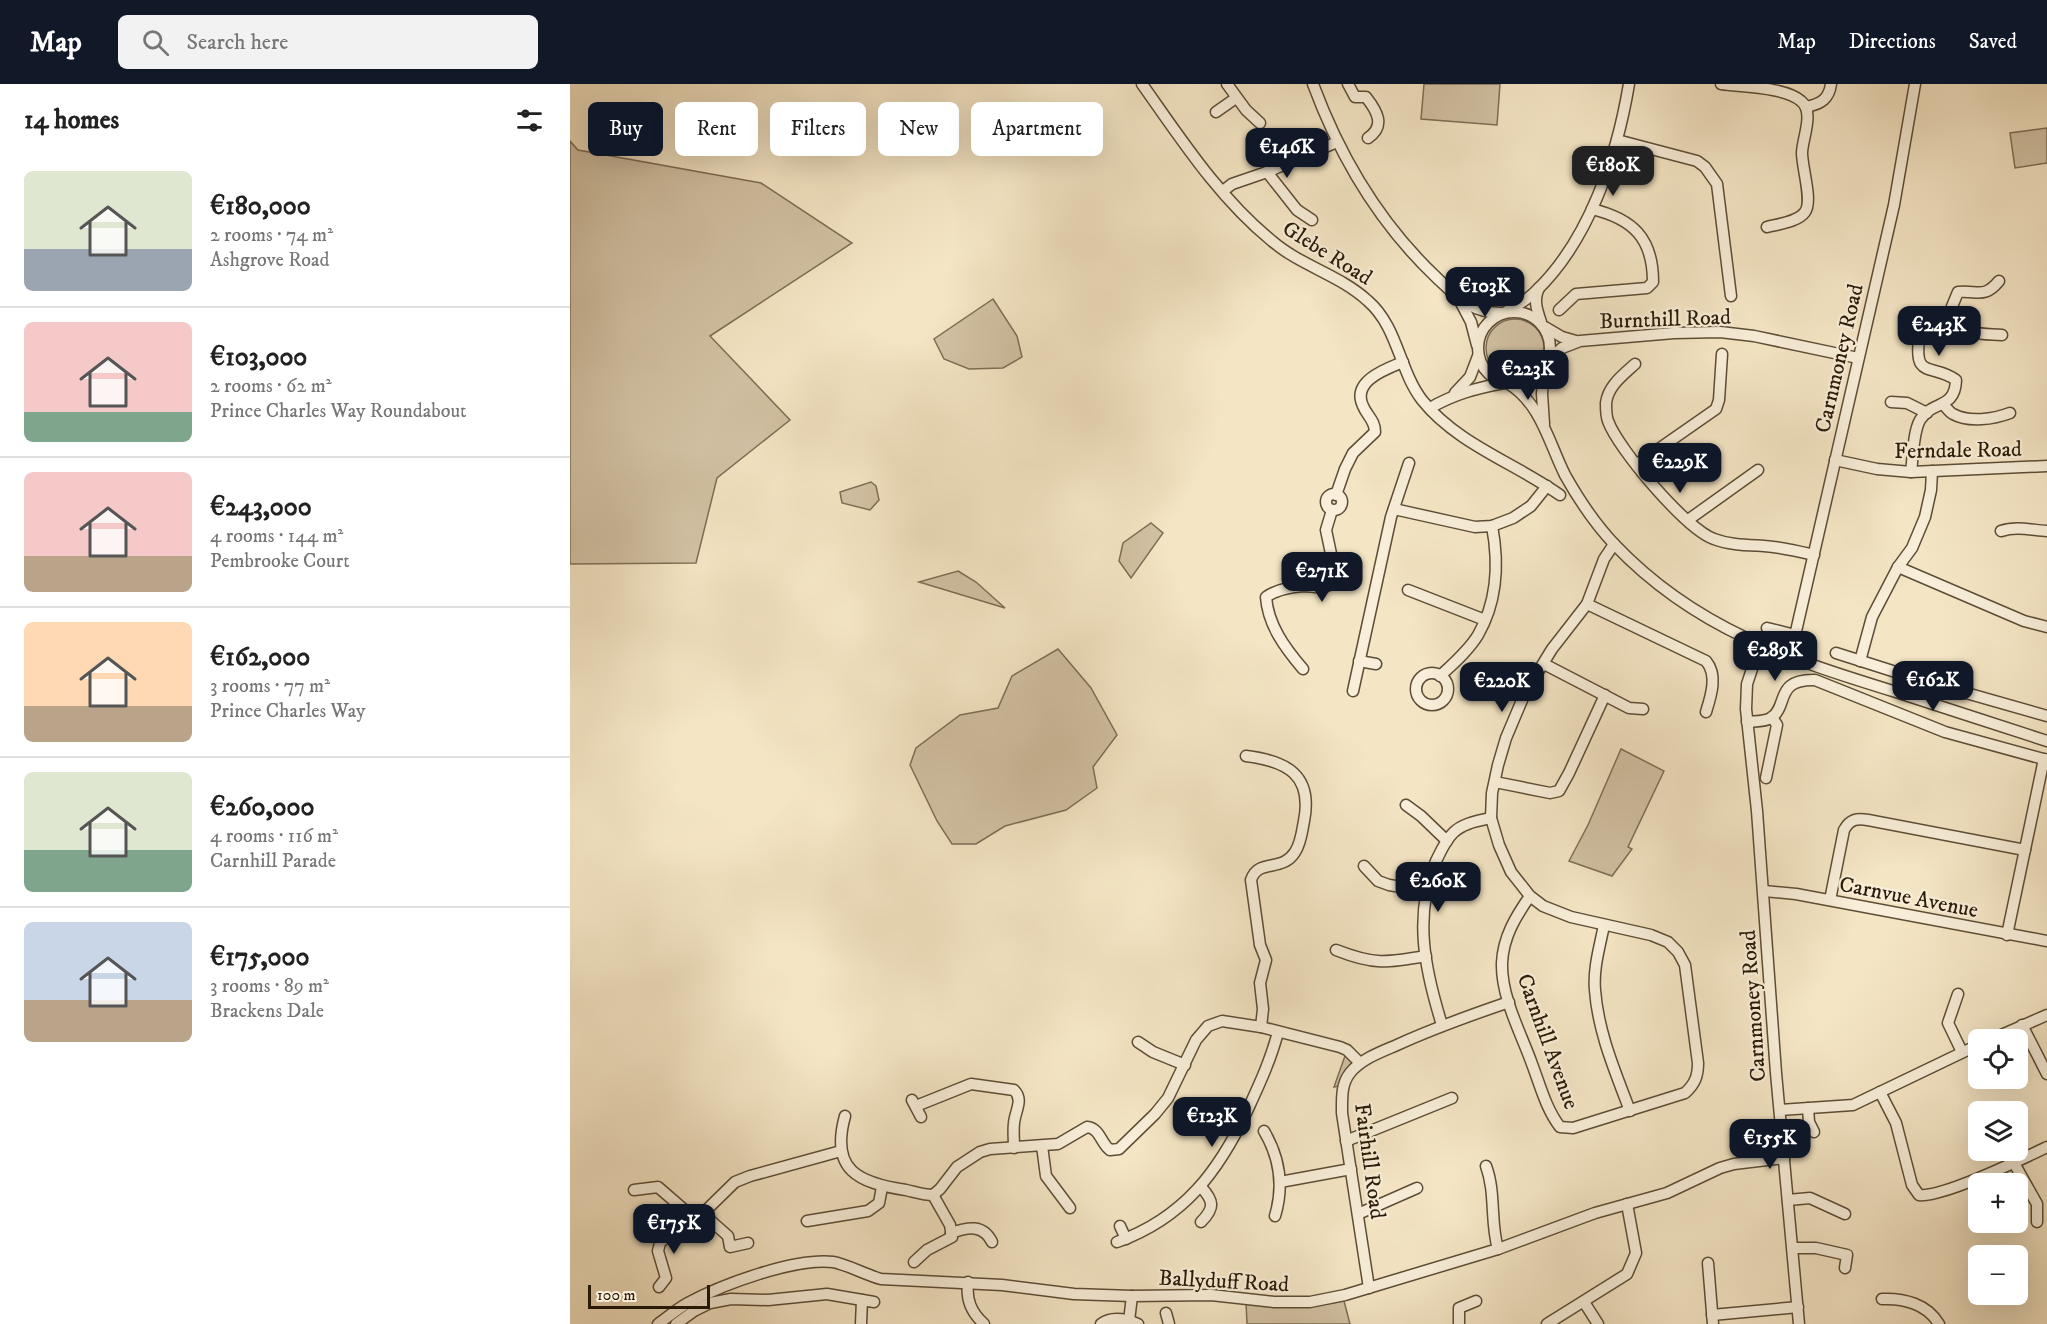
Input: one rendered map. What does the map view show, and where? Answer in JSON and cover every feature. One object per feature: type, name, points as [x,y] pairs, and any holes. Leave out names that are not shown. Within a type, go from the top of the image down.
[{"type":"street","name":"Glebe Road","points":[[1142,84],[1196,160],[1272,241],[1294,257],[1350,286],[1379,311],[1421,398],[1448,427],[1560,495]]},
{"type":"street","points":[[1227,84],[1236,98],[1260,123]]},
{"type":"street","points":[[1313,84],[1337,142],[1368,197],[1417,259],[1459,298],[1481,312],[1520,312],[1535,318],[1542,324]]},
{"type":"street","points":[[1348,84],[1355,96],[1366,97],[1378,115],[1379,125],[1375,133],[1368,138]]},
{"type":"street","points":[[1452,395],[1470,377],[1478,353],[1481,332],[1486,324],[1526,300],[1541,285],[1572,244],[1592,209],[1617,140],[1629,84]]},
{"type":"street","points":[[1722,84],[1783,92],[1804,102],[1806,107],[1807,124],[1802,144],[1802,163],[1808,203],[1805,213],[1793,220],[1767,227]]},
{"type":"street","points":[[1806,107],[1823,101],[1830,94],[1831,84]]},
{"type":"street","name":"Carnmoney Road","points":[[1767,628],[1794,637],[1894,205],[1915,84]]},
{"type":"street","points":[[1216,112],[1236,98]]},
{"type":"street","points":[[1617,140],[1696,161],[1705,166],[1713,176],[1720,196],[1731,296]]},
{"type":"street","points":[[1223,191],[1232,184],[1267,172],[1337,142]]},
{"type":"street","points":[[1267,172],[1297,210],[1312,220]]},
{"type":"street","points":[[1559,309],[1576,294],[1647,288],[1653,282],[1653,269],[1647,247],[1640,235],[1628,222],[1612,214],[1592,209]]},
{"type":"street","points":[[1950,325],[1951,309],[1958,292],[1967,291],[1978,294],[1991,291],[1999,281]]},
{"type":"street","points":[[1541,285],[1536,298],[1536,306],[1550,342],[1542,404],[1546,433]]},
{"type":"street","points":[[1459,298],[1471,322],[1481,363],[1491,376],[1507,383],[1528,398],[1578,497],[1614,544],[1672,596],[1699,614],[1760,645],[1814,666],[2047,741]]},
{"type":"street","name":"Burnthill Road","points":[[1542,324],[1562,337],[1580,341]]},
{"type":"street","points":[[1911,472],[1920,420],[1927,413],[1950,400],[1956,390],[1956,380],[1946,373],[1928,369],[1920,364],[1917,356],[1919,340],[1934,327],[1950,325],[1974,333],[2002,335]]},
{"type":"street","name":"Burnthill Road","points":[[1546,365],[1562,348],[1580,341],[1674,333],[1720,333],[1773,340],[1858,358]]},
{"type":"street","points":[[1637,464],[1716,409],[1719,400],[1722,354]]},
{"type":"street","points":[[1303,669],[1286,650],[1268,612],[1266,597],[1274,591],[1302,586],[1320,588],[1334,581],[1334,568],[1326,530],[1332,510],[1326,505],[1326,500],[1329,496],[1336,495],[1353,453],[1374,432],[1375,424],[1362,405],[1361,392],[1368,380],[1378,372],[1403,362]]},
{"type":"street","points":[[1635,364],[1610,391],[1606,412],[1614,432],[1652,485],[1701,532],[1713,539],[1814,555]]},
{"type":"street","points":[[1430,408],[1452,395],[1475,388],[1529,381],[1546,365]]},
{"type":"street","points":[[1891,402],[1907,403],[1927,413]]},
{"type":"street","points":[[1943,404],[1952,414],[1962,417],[1994,418],[2010,413]]},
{"type":"street","name":"Ferndale Road","points":[[1835,460],[1877,469],[1911,472],[2047,466]]},
{"type":"street","points":[[1353,690],[1394,509],[1409,463]]},
{"type":"street","points":[[1688,520],[1758,470]]},
{"type":"street","points":[[1860,661],[1872,617],[1898,567],[1912,548],[1925,517],[1931,490],[1932,471]]},
{"type":"street","points":[[1394,509],[1475,527],[1492,526],[1513,518],[1532,506],[1547,486]]},
{"type":"street","points":[[1440,676],[1478,636],[1490,609],[1496,581],[1495,542],[1492,526]]},
{"type":"street","points":[[2001,531],[2012,527],[2047,531]]},
{"type":"street","points":[[1530,896],[1511,872],[1491,818],[1498,765],[1510,729],[1526,693],[1552,649],[1587,604],[1604,558],[1614,544]]},
{"type":"street","points":[[1898,567],[2024,621],[2047,624]]},
{"type":"street","points":[[1408,590],[1485,620]]},
{"type":"street","points":[[1587,604],[1706,661],[1712,668],[1713,689],[1706,712]]},
{"type":"street","name":"Carnmoney Road","points":[[1760,645],[1745,697],[1764,891],[1779,1110],[1799,1324]]},
{"type":"street","points":[[1836,653],[2047,716]]},
{"type":"street","points":[[1359,660],[1376,664]]},
{"type":"street","points":[[1544,664],[1629,708],[1642,709]]},
{"type":"street","points":[[1747,722],[1772,717],[1788,689],[1795,683],[1815,680],[1945,732],[2046,760],[2007,935]]},
{"type":"street","points":[[1495,782],[1550,793],[1559,791],[1605,695]]},
{"type":"street","points":[[1766,778],[1777,725],[1772,717]]},
{"type":"street","points":[[1246,756],[1262,758],[1291,770],[1302,781],[1307,799],[1303,827],[1294,854],[1283,864],[1258,868],[1253,872],[1251,880],[1260,945],[1266,960],[1260,984],[1263,1009],[1261,1027]]},
{"type":"street","points":[[1406,806],[1421,816],[1447,841]]},
{"type":"street","points":[[1442,1025],[1434,1000],[1426,956],[1423,932],[1424,901],[1433,868],[1453,833],[1466,825],[1491,818]]},
{"type":"street","points":[[1830,900],[1844,830],[1853,820],[1868,820],[2025,850]]},
{"type":"street","points":[[1364,866],[1378,881],[1427,891]]},
{"type":"street","name":"Carnvue Avenue","points":[[1764,891],[1830,900],[2047,941]]},
{"type":"street","name":"Carnhill Avenue","points":[[1530,896],[1544,906],[1570,917],[1652,934],[1668,942],[1678,952],[1685,965],[1690,992],[1698,1063],[1698,1073],[1694,1084],[1679,1095],[1574,1128],[1560,1127],[1553,1118],[1509,1002],[1504,981],[1502,962],[1507,933],[1530,896]]},
{"type":"street","points":[[1604,925],[1597,961],[1595,988],[1600,1028],[1630,1110]]},
{"type":"street","points":[[1336,950],[1370,962],[1426,956]]},
{"type":"street","points":[[1958,994],[1948,1023],[1962,1052]]},
{"type":"street","points":[[933,1195],[957,1167],[967,1159],[990,1149],[1066,1142],[1087,1127],[1096,1131],[1110,1150],[1119,1149],[1168,1098],[1197,1040],[1208,1026],[1222,1021],[1261,1027],[1340,1047],[1347,1050],[1360,1063],[1442,1025],[1509,1002]]},
{"type":"street","points":[[2013,1029],[2047,1015]]},
{"type":"street","points":[[2022,1025],[2047,1074]]},
{"type":"street","points":[[1120,1226],[1122,1241],[1167,1217],[1200,1187],[1229,1147],[1241,1124],[1264,1075],[1278,1032]]},
{"type":"street","points":[[1138,1042],[1153,1052],[1185,1065]]},
{"type":"street","points":[[1779,1110],[1853,1105],[1968,1049]]},
{"type":"street","name":"Fairhill Road","points":[[1360,1063],[1348,1075],[1342,1092],[1342,1113],[1369,1288]]},
{"type":"street","points":[[921,1117],[914,1103],[971,1084],[1014,1090],[1018,1094],[1019,1101],[1014,1119],[1014,1148]]},
{"type":"street","points":[[1880,1092],[1896,1123],[1912,1185],[1919,1195],[1934,1194],[2014,1163],[2047,1147]]},
{"type":"street","points":[[1346,1141],[1452,1098]]},
{"type":"street","points":[[1808,1108],[1809,1122],[1814,1132]]},
{"type":"street","points":[[845,1116],[841,1131],[841,1151],[849,1167],[857,1176],[882,1187],[933,1195],[946,1216],[952,1238],[927,1250],[914,1262]]},
{"type":"street","points":[[1264,1131],[1274,1146],[1280,1182],[1280,1198],[1275,1216]]},
{"type":"street","points":[[1042,1146],[1046,1176],[1070,1209]]},
{"type":"street","points":[[667,1281],[658,1251],[660,1243],[666,1237],[688,1228],[735,1182],[741,1178],[841,1151]]},
{"type":"street","name":"Ballyduff Road","points":[[658,1324],[688,1303],[735,1283],[764,1272],[810,1263],[836,1263],[881,1279],[968,1282],[1074,1294],[1211,1295],[1300,1303],[1329,1299],[1498,1249],[1595,1214],[1682,1188],[1727,1166],[1784,1158]]},
{"type":"street","points":[[2014,1163],[2037,1204],[2037,1222]]},
{"type":"street","points":[[1486,1166],[1492,1187],[1492,1224],[1498,1249]]},
{"type":"street","points":[[1280,1182],[1351,1169]]},
{"type":"street","points":[[634,1190],[658,1187],[728,1236],[730,1247],[748,1243]]},
{"type":"street","points":[[807,1221],[868,1211],[879,1203],[882,1187]]},
{"type":"street","points":[[1200,1187],[1210,1199],[1211,1206],[1210,1213],[1201,1222]]},
{"type":"street","points":[[1358,1214],[1417,1188]]},
{"type":"street","points":[[1788,1200],[1810,1198],[1845,1214]]},
{"type":"street","points":[[1547,1324],[1627,1274],[1636,1253],[1627,1204]]},
{"type":"street","points":[[951,1233],[977,1228],[985,1231],[992,1242]]},
{"type":"street","points":[[1792,1248],[1816,1248],[1847,1255],[1845,1269]]},
{"type":"street","points":[[1708,1263],[1713,1320],[1798,1307]]},
{"type":"street","points":[[968,1282],[967,1294],[972,1310],[984,1324]]},
{"type":"street","points":[[676,1324],[701,1308],[723,1299],[768,1300],[827,1294],[874,1302]]},
{"type":"street","points":[[1102,1323],[1111,1320],[1133,1322],[1132,1296]]},
{"type":"street","points":[[1882,1299],[1894,1299],[1927,1309],[1939,1324]]},
{"type":"street","points":[[861,1324],[862,1300]]},
{"type":"street","points":[[1459,1324],[1459,1308],[1476,1301]]},
{"type":"street","points":[[1584,1302],[1598,1324]]},
{"type":"street","points":[[1166,1313],[1169,1324]]},
{"type":"shaded area","points":[[1424,84],[1500,84],[1497,125],[1421,119]]},
{"type":"shaded area","points":[[2047,128],[2047,163],[2015,168],[2010,133]]},
{"type":"shaded area","points":[[570,141],[578,150],[588,152],[588,156],[611,156],[761,183],[852,243],[710,336],[790,420],[717,478],[696,563],[570,564]]},
{"type":"shaded area","points":[[993,299],[1017,336],[1022,357],[1003,368],[969,369],[944,359],[934,339]]},
{"type":"shaded area","points":[[1515,319],[1526,321],[1539,332],[1544,348],[1542,359],[1531,372],[1515,377],[1504,375],[1491,364],[1486,348],[1488,337],[1499,324]]},
{"type":"shaded area","points":[[871,482],[876,486],[879,500],[870,510],[842,503],[840,492]]},
{"type":"shaded area","points":[[1151,523],[1163,533],[1131,578],[1119,561],[1123,543]]},
{"type":"shaded area","points":[[958,571],[976,582],[1005,608],[919,582]]},
{"type":"shaded area","points":[[1058,649],[1091,688],[1117,735],[1093,767],[1097,788],[1066,810],[1005,826],[976,844],[952,844],[937,821],[910,765],[916,748],[960,715],[998,708],[1012,676]]},
{"type":"shaded area","points":[[1621,749],[1664,771],[1628,847],[1632,849],[1612,876],[1569,861],[1588,825]]},
{"type":"shaded area","points":[[1346,1053],[1354,1061],[1345,1071],[1339,1086],[1334,1087]]},
{"type":"shaded area","points":[[1344,1301],[1350,1324],[1247,1324],[1246,1302],[1295,1307]]}]
